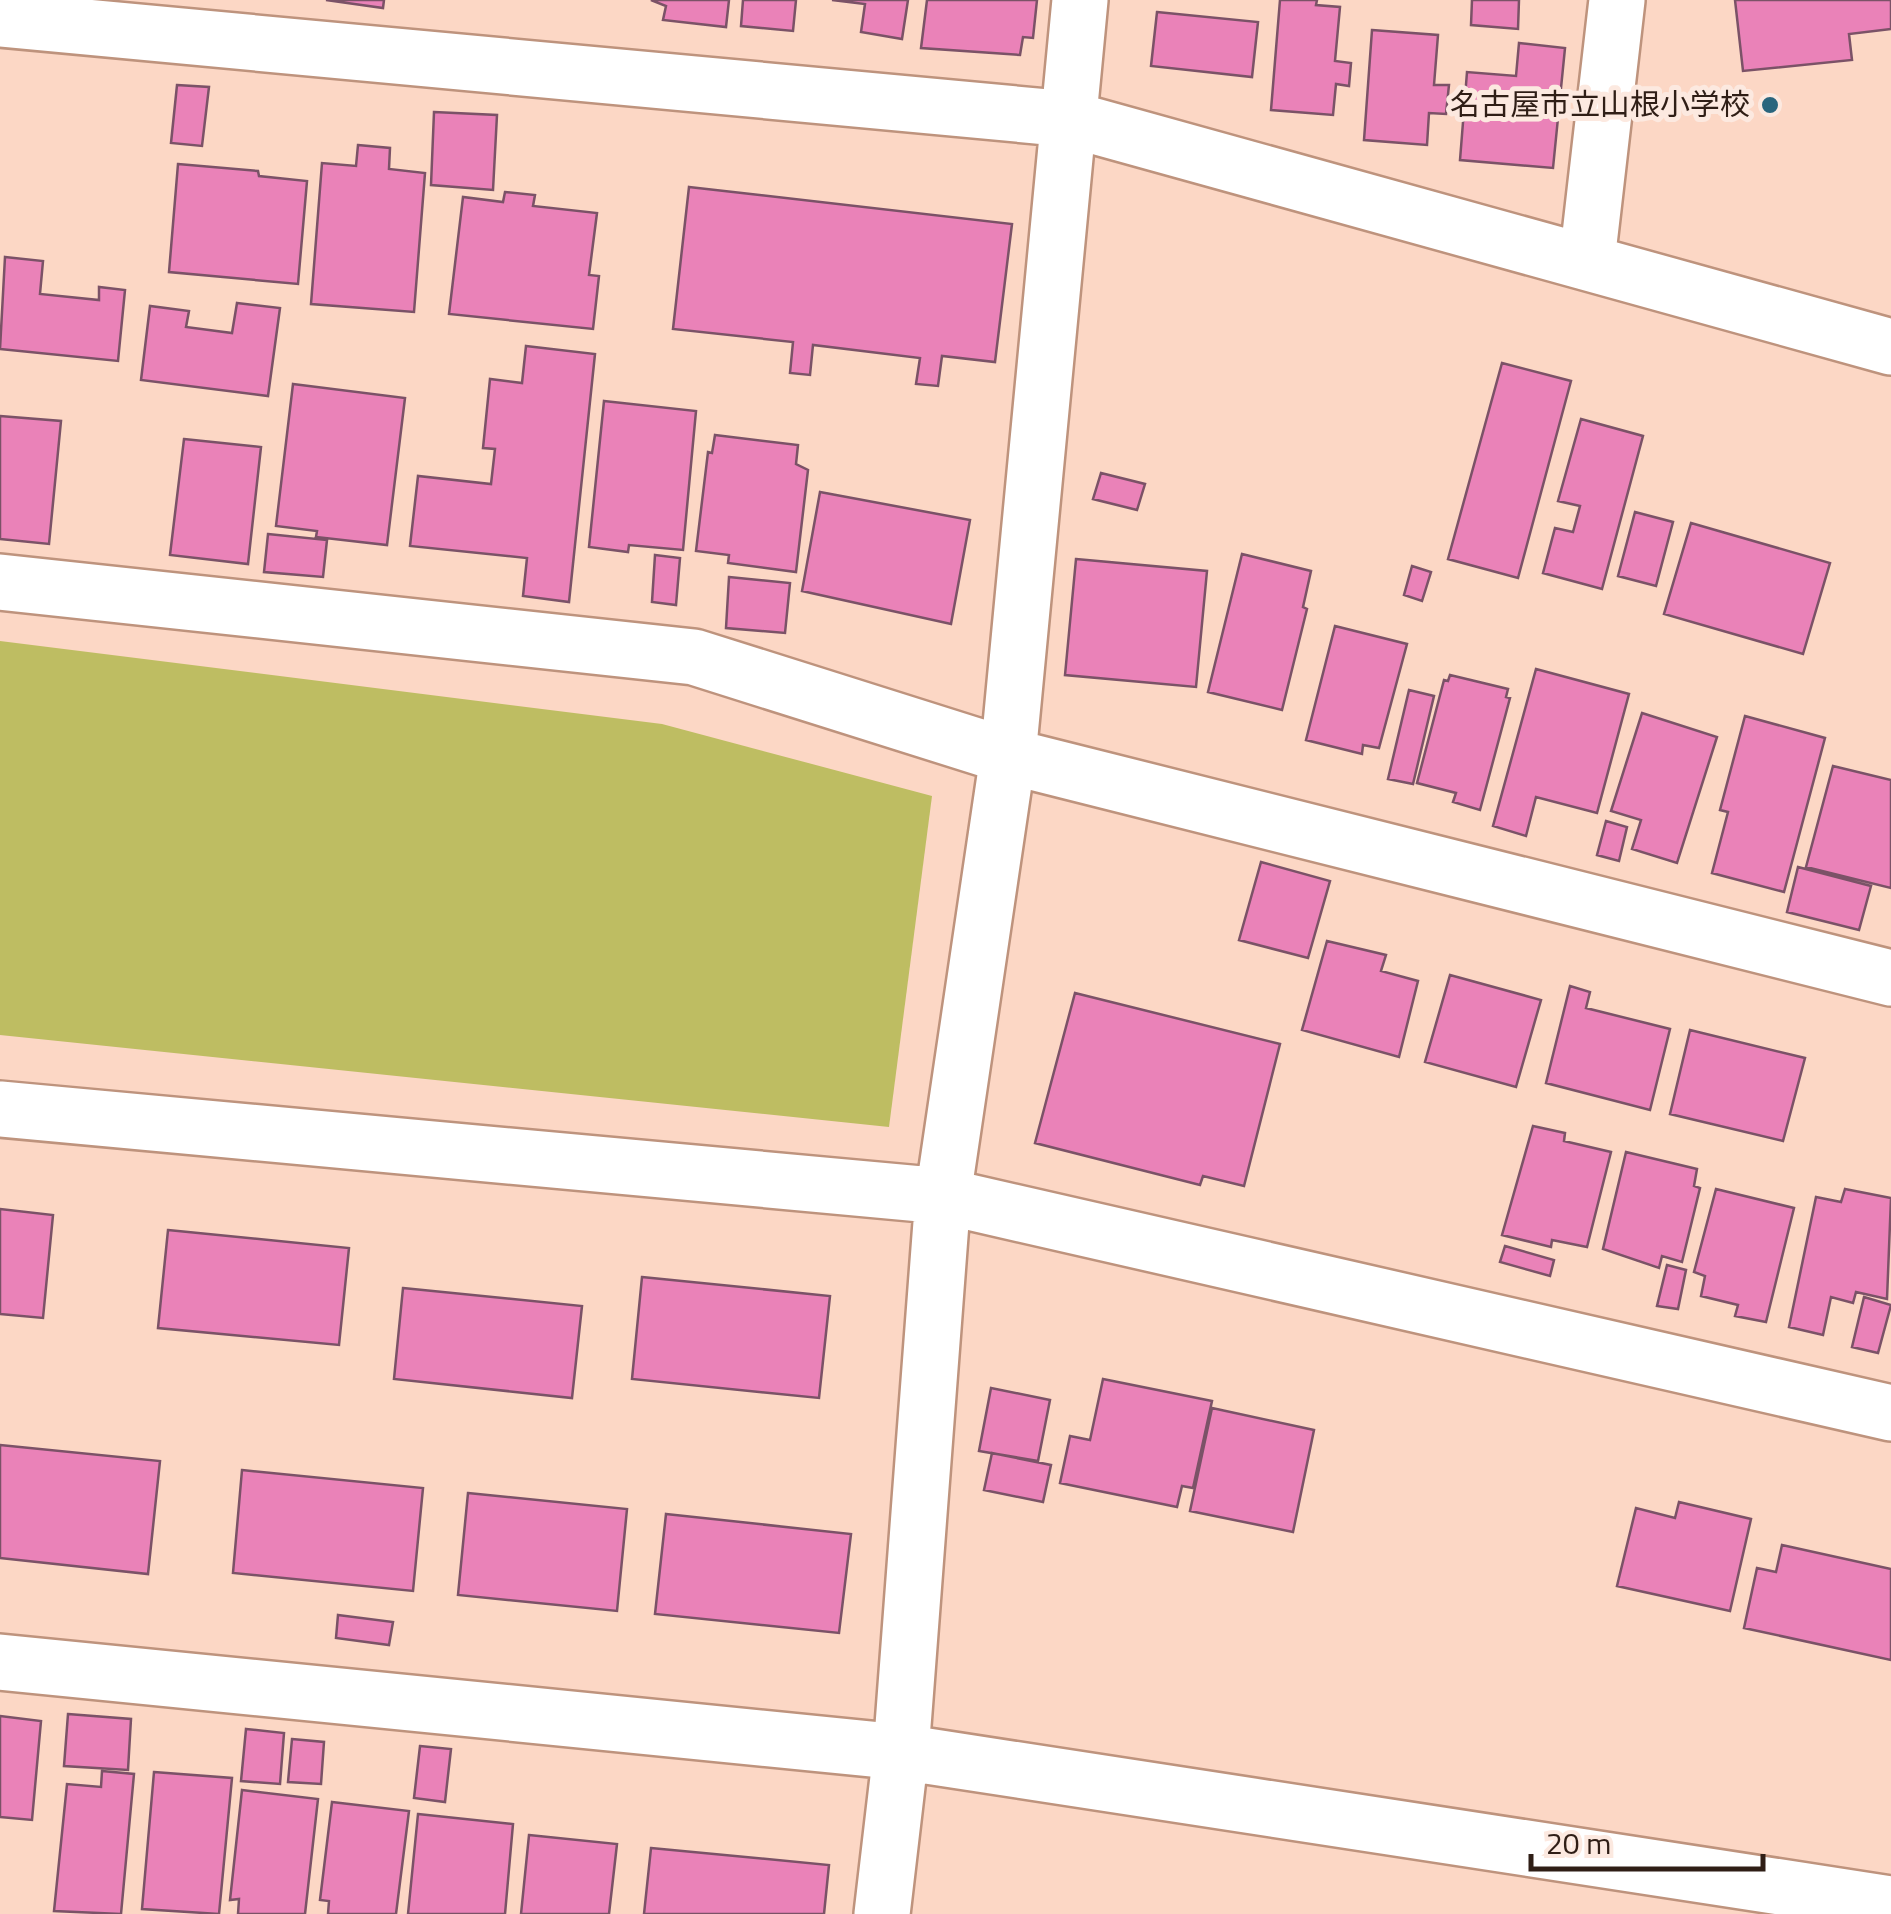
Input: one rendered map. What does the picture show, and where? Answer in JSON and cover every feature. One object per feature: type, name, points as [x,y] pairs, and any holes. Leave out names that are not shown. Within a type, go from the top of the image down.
[{"type":"street","points":[[882,1914],[901,1752],[943,1196],[1008,756],[1080,0]]},
{"type":"street","points":[[1587,261],[1617,0]]},
{"type":"street","points":[[0,18],[1069,119],[1891,347]]},
{"type":"street","points":[[0,582],[694,657],[1008,756],[1891,978]]},
{"type":"street","points":[[0,1109],[943,1196],[1891,1412]]},
{"type":"street","points":[[0,1662],[901,1752],[1891,1904]]},
{"type":"shaded area","points":[[0,641],[662,724],[932,796],[889,1127],[0,1035]]},
{"type":"building","points":[[326,0],[384,0],[383,8]]},
{"type":"building","points":[[651,0],[729,0],[726,27],[663,20],[666,6]]},
{"type":"building","points":[[743,0],[796,0],[793,31],[741,26]]},
{"type":"building","points":[[832,0],[908,0],[902,39],[861,32],[865,4]]},
{"type":"building","points":[[927,0],[1037,0],[1033,38],[1023,37],[1020,55],[921,48]]},
{"type":"building","points":[[1280,0],[1317,0],[1316,5],[1340,7],[1335,61],[1351,63],[1349,86],[1336,84],[1333,115],[1271,110]]},
{"type":"building","points":[[1472,0],[1519,0],[1518,29],[1471,25]]},
{"type":"building","points":[[1735,0],[1891,0],[1891,29],[1849,34],[1852,60],[1743,71]]},
{"type":"building","points":[[1157,12],[1258,22],[1252,77],[1151,66]]},
{"type":"building","points":[[1372,30],[1438,35],[1434,85],[1449,85],[1446,114],[1429,113],[1427,145],[1364,140]]},
{"type":"building","points":[[1519,43],[1565,48],[1553,168],[1460,160],[1467,72],[1516,76]]},
{"type":"building","points":[[177,85],[209,87],[202,146],[171,143]]},
{"type":"building","points":[[434,112],[497,115],[493,190],[431,185]]},
{"type":"building","points":[[358,145],[390,148],[389,169],[425,173],[414,312],[311,304],[322,163],[356,166]]},
{"type":"building","points":[[178,164],[258,171],[259,176],[307,181],[298,284],[169,272]]},
{"type":"building","points":[[689,187],[1012,224],[995,362],[942,356],[938,386],[916,384],[920,358],[813,345],[810,375],[790,373],[793,342],[673,329]]},
{"type":"building","points":[[505,192],[535,195],[533,206],[597,213],[589,275],[599,276],[593,329],[449,314],[463,197],[503,202]]},
{"type":"building","points":[[5,257],[43,261],[40,294],[99,300],[99,287],[125,290],[118,361],[0,349]]},
{"type":"building","points":[[237,303],[280,308],[268,396],[141,380],[150,306],[189,311],[186,327],[232,333]]},
{"type":"building","points":[[526,346],[595,354],[569,602],[523,596],[527,558],[410,546],[418,476],[491,484],[495,449],[483,448],[490,379],[522,383]]},
{"type":"building","points":[[1502,363],[1571,381],[1518,578],[1448,559]]},
{"type":"building","points":[[293,384],[405,398],[387,545],[316,537],[317,531],[276,526]]},
{"type":"building","points":[[604,401],[696,411],[683,550],[629,545],[628,552],[589,547]]},
{"type":"building","points":[[0,416],[61,421],[49,544],[0,539]]},
{"type":"building","points":[[1581,419],[1643,436],[1602,589],[1543,573],[1555,528],[1573,532],[1580,506],[1558,501]]},
{"type":"building","points":[[715,435],[798,445],[796,464],[808,470],[796,572],[728,563],[729,555],[696,551],[708,452],[712,453]]},
{"type":"building","points":[[184,439],[261,447],[248,564],[170,555]]},
{"type":"building","points":[[1101,473],[1145,484],[1137,510],[1093,499]]},
{"type":"building","points":[[820,492],[970,520],[951,624],[802,591]]},
{"type":"building","points":[[1635,512],[1673,522],[1656,586],[1618,576]]},
{"type":"building","points":[[1691,523],[1830,563],[1803,654],[1664,614]]},
{"type":"building","points":[[268,534],[327,540],[323,577],[264,572]]},
{"type":"building","points":[[1242,554],[1311,571],[1303,607],[1307,609],[1282,710],[1208,692]]},
{"type":"building","points":[[655,555],[680,558],[676,605],[652,602]]},
{"type":"building","points":[[1076,559],[1207,571],[1196,687],[1065,675]]},
{"type":"building","points":[[1412,566],[1431,572],[1422,601],[1404,595]]},
{"type":"building","points":[[729,577],[790,583],[785,633],[726,628]]},
{"type":"building","points":[[1335,626],[1407,644],[1379,748],[1363,745],[1362,754],[1306,740]]},
{"type":"building","points":[[1536,669],[1629,694],[1597,813],[1536,797],[1526,836],[1493,826]]},
{"type":"building","points":[[1450,675],[1508,689],[1506,697],[1510,698],[1480,810],[1453,802],[1456,793],[1417,783],[1444,680],[1448,681]]},
{"type":"building","points":[[1409,690],[1434,696],[1413,784],[1388,779]]},
{"type":"building","points":[[1642,713],[1717,737],[1677,863],[1632,849],[1641,820],[1611,811]]},
{"type":"building","points":[[1745,716],[1825,738],[1784,892],[1712,873],[1728,812],[1720,810]]},
{"type":"building","points":[[1833,766],[1891,780],[1891,888],[1806,867]]},
{"type":"building","points":[[1606,821],[1627,827],[1619,861],[1597,855]]},
{"type":"building","points":[[1261,862],[1330,881],[1308,958],[1239,940]]},
{"type":"building","points":[[1798,867],[1871,886],[1859,930],[1787,912]]},
{"type":"building","points":[[1327,941],[1386,955],[1381,971],[1418,981],[1399,1057],[1302,1030]]},
{"type":"building","points":[[1450,975],[1541,1000],[1516,1087],[1425,1062]]},
{"type":"building","points":[[1570,986],[1590,992],[1586,1008],[1670,1029],[1650,1110],[1546,1083]]},
{"type":"building","points":[[1075,993],[1280,1044],[1244,1186],[1203,1176],[1200,1185],[1035,1143]]},
{"type":"building","points":[[1690,1030],[1805,1058],[1783,1141],[1670,1114]]},
{"type":"building","points":[[1533,1126],[1565,1133],[1564,1141],[1611,1152],[1587,1247],[1552,1240],[1551,1247],[1502,1235]]},
{"type":"building","points":[[1626,1152],[1697,1169],[1694,1186],[1700,1188],[1682,1262],[1662,1256],[1659,1268],[1603,1249]]},
{"type":"building","points":[[1716,1189],[1794,1208],[1766,1322],[1735,1316],[1738,1305],[1701,1296],[1705,1276],[1694,1272]]},
{"type":"building","points":[[1845,1189],[1891,1198],[1887,1299],[1856,1292],[1853,1303],[1831,1297],[1823,1335],[1789,1327],[1816,1197],[1841,1202]]},
{"type":"building","points":[[0,1209],[53,1215],[43,1318],[0,1314]]},
{"type":"building","points":[[168,1230],[349,1248],[339,1345],[158,1328]]},
{"type":"building","points":[[1505,1246],[1554,1260],[1550,1276],[1500,1262]]},
{"type":"building","points":[[1667,1265],[1686,1270],[1678,1309],[1657,1306]]},
{"type":"building","points":[[642,1277],[830,1296],[819,1398],[632,1379]]},
{"type":"building","points":[[403,1288],[582,1306],[572,1398],[394,1379]]},
{"type":"building","points":[[1864,1297],[1891,1305],[1878,1353],[1852,1347]]},
{"type":"building","points":[[1103,1379],[1212,1401],[1193,1488],[1182,1486],[1177,1507],[1060,1483],[1070,1436],[1090,1440]]},
{"type":"building","points":[[991,1388],[1050,1400],[1038,1461],[979,1451]]},
{"type":"building","points":[[1212,1408],[1314,1430],[1293,1532],[1190,1511]]},
{"type":"building","points":[[0,1445],[160,1461],[148,1574],[0,1558]]},
{"type":"building","points":[[992,1453],[1051,1465],[1043,1502],[984,1490]]},
{"type":"building","points":[[242,1470],[423,1488],[413,1591],[233,1573]]},
{"type":"building","points":[[468,1493],[627,1509],[617,1611],[458,1595]]},
{"type":"building","points":[[1679,1502],[1751,1519],[1730,1611],[1617,1586],[1636,1508],[1675,1518]]},
{"type":"building","points":[[666,1514],[851,1534],[839,1633],[655,1614]]},
{"type":"building","points":[[1782,1545],[1891,1569],[1891,1660],[1744,1628],[1757,1568],[1776,1572]]},
{"type":"building","points":[[338,1615],[393,1622],[389,1645],[336,1638]]},
{"type":"building","points":[[68,1714],[131,1719],[128,1770],[64,1766]]},
{"type":"building","points":[[0,1716],[41,1721],[32,1820],[0,1817]]},
{"type":"building","points":[[246,1729],[284,1733],[280,1784],[241,1781]]},
{"type":"building","points":[[292,1739],[324,1742],[321,1784],[288,1782]]},
{"type":"building","points":[[420,1746],[451,1749],[445,1802],[414,1798]]},
{"type":"building","points":[[102,1771],[134,1774],[121,1914],[54,1911],[67,1784],[101,1787]]},
{"type":"building","points":[[154,1772],[232,1778],[219,1914],[142,1909]]},
{"type":"building","points":[[242,1790],[318,1799],[305,1914],[238,1914],[239,1899],[230,1900]]},
{"type":"building","points":[[332,1802],[409,1811],[396,1914],[328,1914],[329,1901],[320,1900]]},
{"type":"building","points":[[418,1814],[513,1824],[505,1914],[408,1914]]},
{"type":"building","points":[[529,1835],[617,1844],[609,1914],[521,1914]]},
{"type":"building","points":[[651,1848],[829,1865],[824,1914],[644,1914]]},
{"type":"place","name":"名古屋市立山根小学校","points":[[1770,105]]}]
